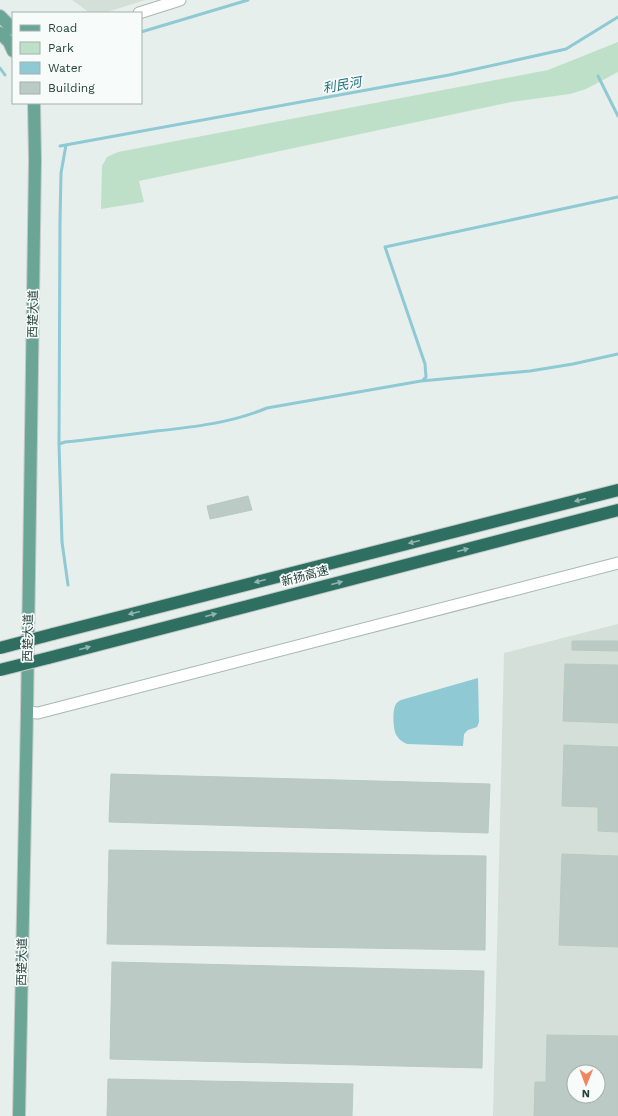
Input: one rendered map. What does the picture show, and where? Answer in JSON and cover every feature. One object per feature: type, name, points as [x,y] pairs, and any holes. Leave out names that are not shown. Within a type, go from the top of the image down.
[{"type":"highway","name":"新扬高速","points":[[0,648],[618,490]]},
{"type":"highway","name":"新扬高速","points":[[0,670],[618,510]]},
{"type":"main road","points":[[5,19],[12,28]]},
{"type":"main road","points":[[0,34],[9,42],[12,49]]},
{"type":"main road","points":[[27,104],[35,160]]},
{"type":"main road","points":[[34,104],[35,160]]},
{"type":"main road","name":"西楚大道","points":[[19,1116],[27,712],[35,160]]},
{"type":"street","points":[[142,12],[180,0]]},
{"type":"street","points":[[35,160],[39,104]]},
{"type":"street","points":[[27,712],[38,713],[618,563]]},
{"type":"shaded area","points":[[72,0],[145,0],[107,12],[89,12]]},
{"type":"shaded area","points":[[618,624],[618,1116],[493,1116],[504,653]]},
{"type":"green space","points":[[618,42],[618,72],[586,89],[570,94],[511,102],[139,181],[144,202],[101,209],[102,166],[107,157],[118,152],[548,70]]},
{"type":"water","points":[[478,678],[479,722],[477,727],[468,730],[464,734],[463,746],[407,744],[401,741],[396,733],[394,725],[396,703],[401,700]]},
{"type":"building","points":[[248,496],[252,510],[210,519],[207,506]]},
{"type":"building","points":[[572,641],[618,641],[618,651],[572,650]]},
{"type":"building","points":[[565,664],[618,665],[618,723],[563,721]]},
{"type":"building","points":[[564,745],[618,747],[618,832],[598,831],[598,807],[562,806]]},
{"type":"building","points":[[111,774],[490,784],[488,833],[109,822]]},
{"type":"building","points":[[109,850],[486,856],[485,950],[107,944]]},
{"type":"building","points":[[562,854],[618,856],[618,947],[559,945]]},
{"type":"building","points":[[112,962],[484,971],[482,1068],[110,1059]]},
{"type":"building","points":[[547,1035],[618,1036],[618,1116],[534,1116],[535,1082],[546,1082]]},
{"type":"building","points":[[108,1079],[353,1084],[352,1116],[107,1116]]},
{"type":"waterway","points":[[142,32],[248,0]]},
{"type":"waterway","name":"利民河","points":[[60,146],[449,75],[566,49],[618,17]]},
{"type":"waterway","points":[[0,68],[5,75]]},
{"type":"waterway","points":[[598,76],[618,116]]},
{"type":"waterway","points":[[66,145],[61,173],[59,444],[62,542],[68,585]]},
{"type":"waterway","points":[[423,380],[426,377],[425,364],[385,247],[618,197]]},
{"type":"waterway","points":[[59,444],[65,442],[212,424],[267,408],[421,381],[530,371],[573,364],[618,354]]}]
